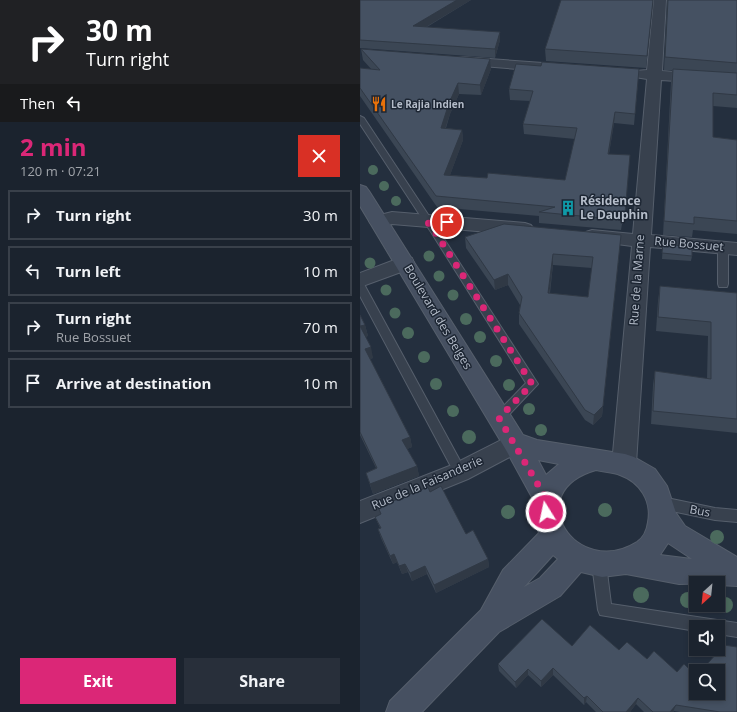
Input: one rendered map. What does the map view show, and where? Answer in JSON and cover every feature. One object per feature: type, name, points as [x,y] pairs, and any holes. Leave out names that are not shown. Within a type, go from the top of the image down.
[{"type":"main road","name":"Boulevard des Belges","points":[[360,191],[515,443],[547,500]]},
{"type":"main road","points":[[515,443],[537,450],[596,460],[610,460],[637,470],[648,479],[657,490],[663,511],[676,534],[737,572]]},
{"type":"main road","points":[[596,460],[580,464],[565,473],[554,485],[547,500],[546,512],[548,524],[554,536],[564,548],[588,561],[614,565],[628,562],[642,555],[653,544],[660,532],[663,511]]},
{"type":"main road","points":[[401,712],[490,621],[514,579],[554,536]]},
{"type":"main road","points":[[490,621],[550,587],[588,561]]},
{"type":"main road","points":[[628,562],[679,571],[737,572]]},
{"type":"street","name":"Rue de la Marne","points":[[624,464],[640,240],[660,0]]},
{"type":"street","points":[[447,60],[558,68]]},
{"type":"street","points":[[629,73],[737,81]]},
{"type":"street","points":[[378,221],[392,218],[538,230]]},
{"type":"street","name":"Rue Bossuet","points":[[578,234],[730,248]]},
{"type":"street","points":[[360,280],[405,263]]},
{"type":"street","name":"Rue de la Faisanderie","points":[[360,512],[460,472],[515,443]]},
{"type":"lane","points":[[360,118],[434,230],[532,384],[499,418]]},
{"type":"lane","points":[[724,284],[730,248]]},
{"type":"lane","points":[[360,286],[460,472]]},
{"type":"lane","name":"Bus","points":[[663,511],[737,516]]},
{"type":"lane","points":[[588,561],[605,610],[689,623]]},
{"type":"lane","points":[[725,628],[737,630]]},
{"type":"building","points":[[360,0],[457,0],[413,26],[500,32],[495,49],[360,40]]},
{"type":"building","points":[[561,0],[653,0],[647,56],[545,49]]},
{"type":"building","points":[[668,0],[737,0],[737,63],[665,57]]},
{"type":"building","points":[[361,49],[490,59],[480,85],[458,83],[449,103],[441,128],[462,130],[444,175],[487,178],[488,173],[565,180],[577,128],[523,124],[533,91],[509,89],[516,64],[541,66],[542,62],[639,69],[635,114],[615,112],[608,154],[630,155],[625,213],[623,213],[622,220],[539,212],[555,207],[436,196],[360,88],[360,68],[380,70]]},
{"type":"building","points":[[673,69],[737,73],[737,95],[713,93],[713,137],[737,140],[737,221],[694,217],[694,224],[664,221]]},
{"type":"building","points":[[504,224],[621,235],[603,406],[594,415],[585,410],[519,313],[522,297],[508,274],[494,280],[465,237]],"holes":[[[553,254],[593,257],[588,297],[548,293]]]},
{"type":"building","points":[[663,244],[692,247],[692,256],[662,253]]},
{"type":"building","points":[[660,286],[737,293],[737,419],[653,411],[655,371],[711,379],[711,322],[658,317]]},
{"type":"building","points":[[360,315],[365,325],[360,326]]},
{"type":"building","points":[[360,326],[371,347],[365,349],[410,437],[402,440],[417,466],[370,484],[366,473],[377,468],[360,432]]},
{"type":"building","points":[[441,486],[466,534],[473,530],[488,559],[434,585],[425,566],[410,573],[405,564],[399,566],[394,554],[390,556],[378,529],[381,528],[375,517],[381,514],[378,507],[428,487],[430,492]]},
{"type":"building","points":[[542,619],[572,646],[590,625],[619,650],[627,642],[647,659],[654,651],[677,672],[684,664],[689,669],[689,700],[725,700],[725,664],[707,664],[714,656],[725,656],[725,645],[737,647],[737,712],[720,712],[676,705],[670,712],[653,712],[638,698],[626,712],[603,712],[587,696],[584,698],[553,668],[541,681],[528,669],[515,682],[498,664]]},
{"type":"place","name":"Le Rajia Indien","points":[[379,104]]},
{"type":"place","name":"Résidence Le Dauphin","points":[[568,208]]},
{"type":"route","points":[[447,222],[426,220],[434,230],[532,384],[499,418],[547,500],[546,512]]}]
